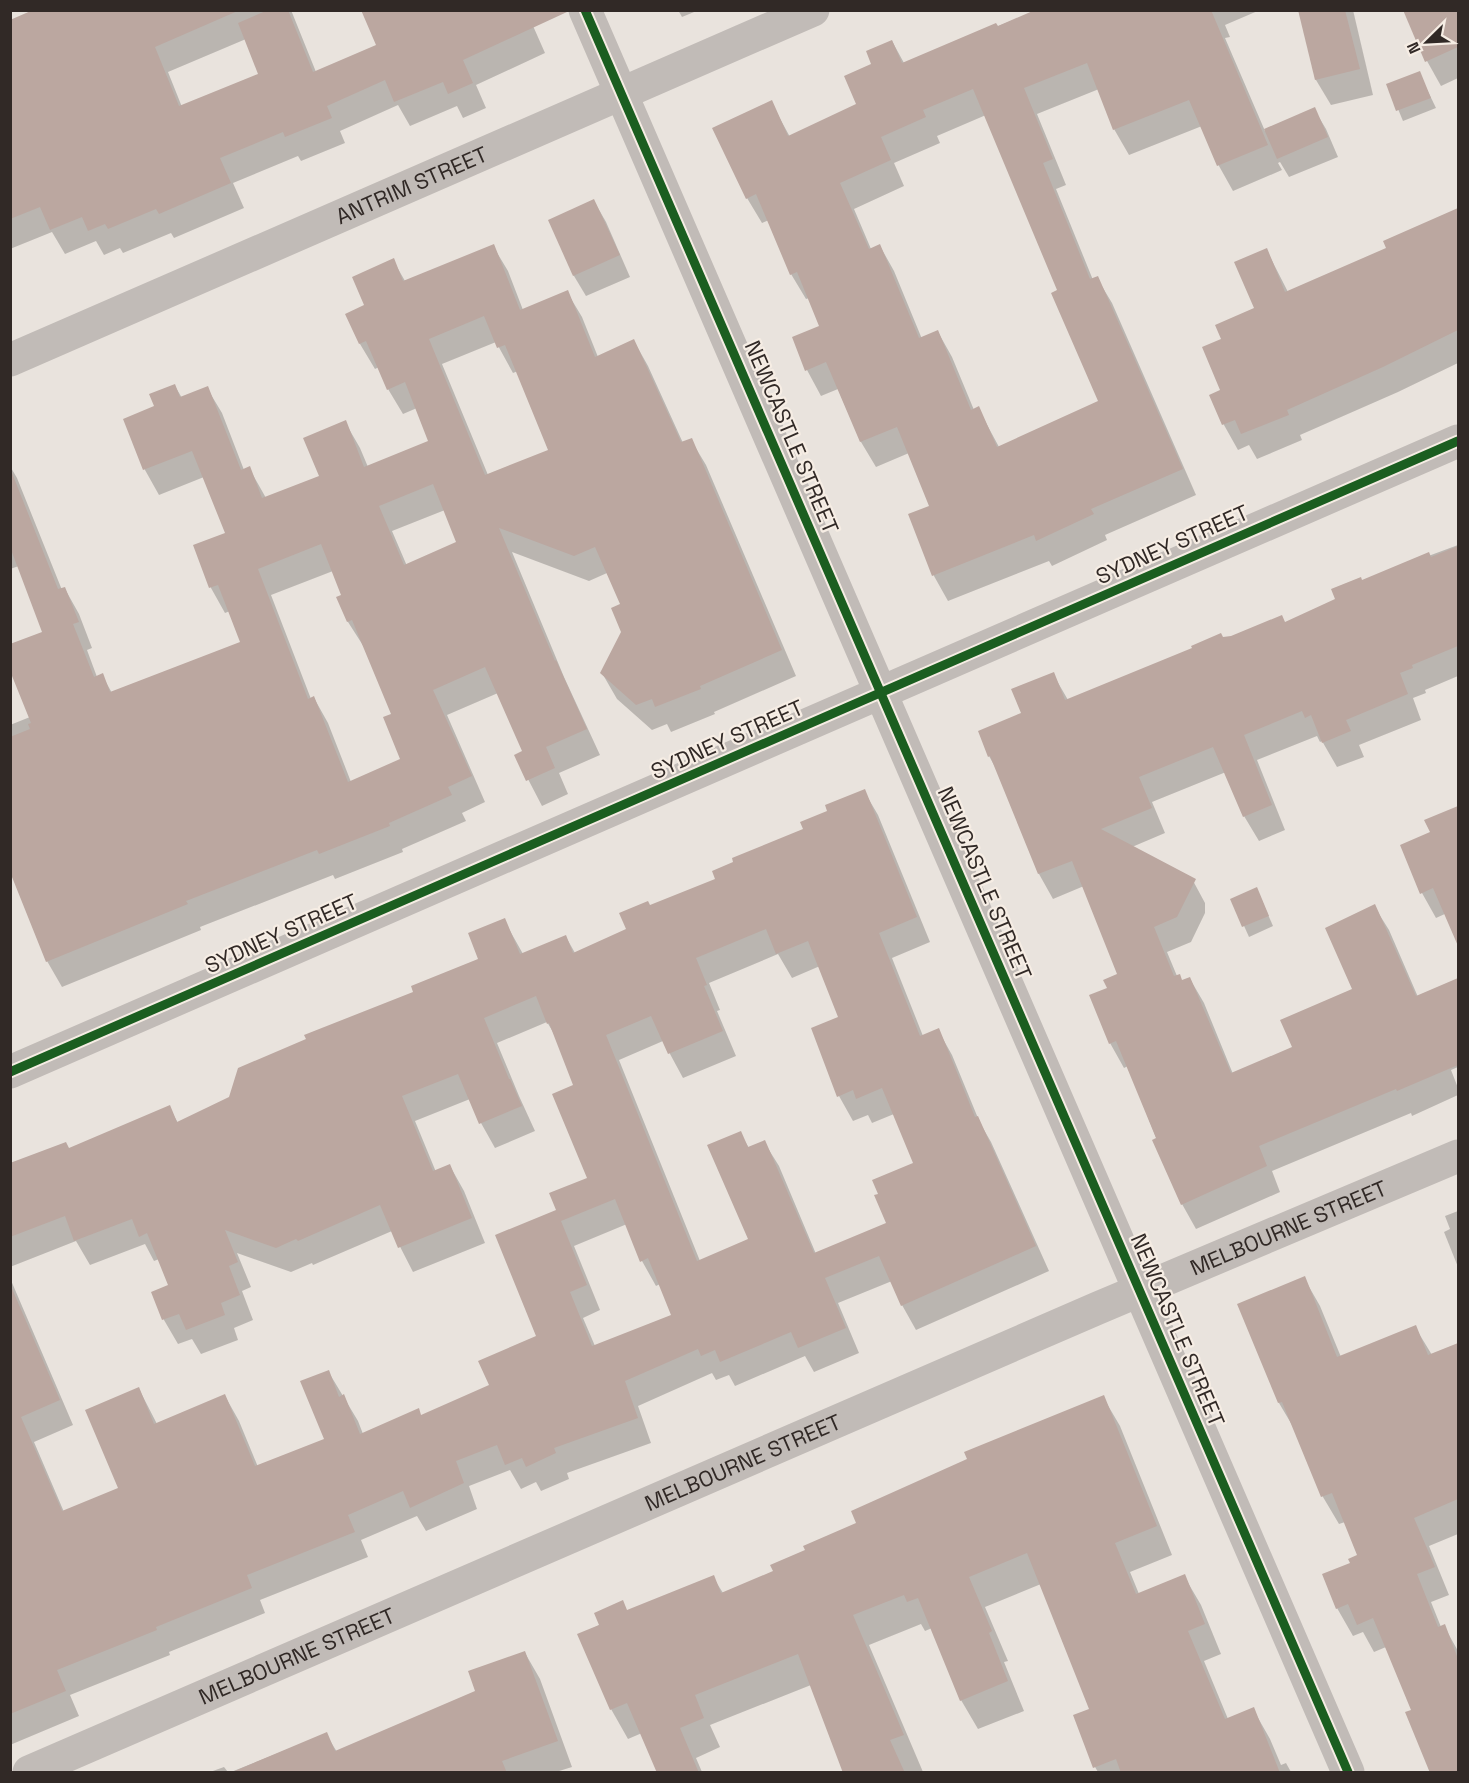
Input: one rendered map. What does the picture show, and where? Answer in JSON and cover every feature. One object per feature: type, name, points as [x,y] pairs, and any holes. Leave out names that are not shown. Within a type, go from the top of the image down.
[{"type":"street","name":"NEWCASTLE STREET","points":[[585,10],[1348,1773]]},
{"type":"street","name":"ANTRIM STREET","points":[[10,360],[813,10]]},
{"type":"street","name":"SYDNEY STREET","points":[[10,1072],[1458,441]]},
{"type":"street","name":"MELBOURNE STREET","points":[[29,1773],[1140,1291],[1458,1156]]},
{"type":"building","points":[[33,10],[240,10],[155,47],[179,106],[258,74],[238,23],[268,10],[288,10],[313,72],[376,45],[361,10],[567,10],[567,12],[463,60],[473,83],[448,94],[443,82],[394,102],[385,80],[327,106],[332,118],[285,137],[283,132],[220,158],[231,183],[159,214],[156,209],[108,229],[105,224],[88,231],[82,217],[50,230],[40,207],[10,219],[10,20]]},
{"type":"building","points":[[1035,10],[1211,10],[1268,145],[1217,166],[1189,100],[1113,130],[1087,63],[1024,88],[1053,159],[1043,163],[1090,279],[1098,276],[1183,469],[1091,509],[1094,514],[1036,541],[1034,535],[932,576],[908,514],[929,506],[897,427],[860,442],[826,362],[805,371],[792,337],[819,326],[797,272],[790,275],[756,194],[746,199],[712,128],[772,100],[788,136],[856,104],[844,76],[871,64],[866,51],[892,40],[902,63],[996,23],[998,26]],"holes":[[[973,89],[1057,290],[1051,293],[1098,401],[997,447],[979,406],[971,410],[938,330],[919,338],[880,244],[869,249],[840,183],[891,160],[881,137],[926,117],[923,110]]]},
{"type":"building","points":[[1298,10],[1345,10],[1360,69],[1315,80]]},
{"type":"building","points":[[1403,10],[1458,10],[1458,47],[1425,62]]},
{"type":"building","points":[[1420,71],[1431,98],[1396,111],[1386,84]]},
{"type":"building","points":[[1315,107],[1328,137],[1277,159],[1264,129]]},
{"type":"building","points":[[594,199],[620,255],[573,276],[548,220]]},
{"type":"building","points":[[1458,208],[1458,330],[1287,410],[1289,415],[1241,434],[1235,420],[1222,425],[1209,395],[1220,390],[1202,347],[1221,339],[1215,325],[1254,308],[1234,262],[1267,248],[1285,292],[1386,248],[1383,241]]},
{"type":"building","points":[[494,244],[520,310],[568,290],[595,357],[634,339],[681,442],[692,438],[782,650],[700,686],[701,689],[655,707],[652,699],[636,705],[600,673],[621,632],[611,608],[620,604],[595,547],[574,556],[499,528],[555,661],[587,729],[546,747],[555,768],[526,781],[514,755],[522,751],[485,667],[433,690],[472,776],[448,787],[452,795],[389,823],[390,826],[319,854],[317,850],[186,901],[188,904],[46,962],[10,872],[10,737],[30,729],[28,724],[31,723],[10,671],[10,644],[42,632],[10,547],[10,473],[12,473],[58,589],[65,587],[79,622],[73,624],[94,677],[103,673],[110,692],[240,642],[218,585],[209,588],[193,545],[225,533],[192,451],[143,470],[123,419],[154,406],[149,394],[175,384],[180,397],[208,386],[241,470],[250,466],[262,498],[319,476],[303,438],[346,420],[364,467],[428,441],[405,382],[387,390],[366,341],[359,344],[345,314],[364,305],[352,277],[394,258],[403,281]],"holes":[[[484,316],[497,348],[505,345],[548,450],[485,475],[429,339]],[[433,484],[456,542],[404,565],[379,506]],[[321,544],[341,595],[336,597],[347,622],[352,620],[391,714],[383,717],[400,759],[348,782],[314,696],[308,699],[258,569]]]},
{"type":"building","points":[[1458,546],[1458,646],[1412,665],[1413,668],[1400,673],[1408,694],[1346,720],[1351,731],[1322,743],[1311,715],[1305,718],[1302,711],[1244,735],[1272,805],[1243,817],[1213,747],[1139,777],[1152,808],[1101,829],[1196,879],[1177,917],[1154,927],[1174,976],[1180,974],[1182,980],[1190,977],[1231,1073],[1292,1047],[1280,1020],[1352,989],[1325,928],[1375,904],[1416,996],[1458,978],[1458,1065],[1259,1146],[1267,1166],[1181,1205],[1152,1140],[1156,1138],[1116,1041],[1109,1044],[1089,995],[1107,988],[1103,980],[1117,974],[1072,861],[1038,874],[978,731],[1021,713],[1011,689],[1054,672],[1065,700],[1192,648],[1191,646],[1221,633],[1223,637],[1231,636],[1282,615],[1285,622],[1335,599],[1331,589],[1361,577],[1362,580],[1429,552],[1431,557]]},
{"type":"building","points":[[865,789],[917,917],[879,933],[920,1036],[939,1028],[975,1117],[978,1116],[1036,1246],[901,1306],[879,1256],[825,1278],[846,1328],[798,1348],[791,1332],[720,1362],[715,1350],[701,1356],[698,1349],[625,1381],[638,1418],[554,1448],[556,1453],[526,1467],[522,1458],[505,1465],[497,1445],[456,1461],[464,1483],[410,1508],[403,1491],[348,1515],[355,1532],[247,1575],[252,1588],[156,1627],[157,1630],[57,1670],[66,1691],[10,1714],[10,1284],[60,1400],[21,1417],[62,1511],[118,1488],[85,1410],[139,1387],[154,1424],[225,1394],[255,1466],[324,1439],[300,1381],[329,1370],[339,1397],[344,1394],[360,1434],[419,1408],[421,1415],[489,1385],[478,1361],[536,1336],[495,1235],[556,1210],[549,1193],[587,1178],[552,1094],[573,1085],[536,996],[484,1018],[522,1106],[479,1124],[458,1074],[402,1096],[433,1171],[450,1164],[472,1218],[398,1248],[380,1205],[298,1241],[296,1239],[276,1248],[225,1230],[238,1262],[229,1266],[240,1295],[221,1303],[225,1315],[186,1330],[179,1314],[162,1320],[151,1292],[168,1285],[147,1233],[139,1237],[132,1219],[74,1241],[65,1216],[10,1237],[10,1163],[66,1142],[69,1148],[170,1105],[177,1122],[229,1097],[238,1068],[306,1039],[304,1035],[413,992],[411,986],[478,959],[468,933],[505,918],[520,954],[566,935],[573,953],[626,929],[619,913],[648,901],[650,905],[715,879],[712,871],[733,862],[732,858],[803,829],[800,822],[827,811],[825,805]],"holes":[[[766,929],[776,954],[808,941],[838,1017],[811,1028],[837,1097],[853,1090],[856,1099],[882,1088],[913,1163],[872,1180],[878,1194],[874,1195],[886,1223],[814,1253],[765,1140],[748,1147],[741,1131],[707,1145],[748,1239],[697,1261],[606,1035],[651,1016],[668,1054],[723,1031],[704,986],[707,985],[696,958]],[[615,1199],[640,1262],[648,1258],[671,1315],[592,1346],[570,1292],[587,1285],[561,1221]]]},
{"type":"building","points":[[1458,806],[1458,946],[1433,888],[1420,894],[1400,845],[1430,832],[1424,820]]},
{"type":"building","points":[[1257,887],[1269,916],[1242,927],[1230,899]]},
{"type":"building","points":[[1305,1276],[1337,1357],[1416,1325],[1428,1355],[1458,1343],[1458,1499],[1414,1518],[1435,1567],[1417,1574],[1438,1627],[1445,1624],[1458,1659],[1458,1773],[1430,1773],[1405,1712],[1411,1710],[1373,1618],[1357,1625],[1348,1604],[1336,1609],[1322,1574],[1350,1563],[1348,1559],[1357,1555],[1332,1493],[1321,1497],[1282,1402],[1278,1403],[1237,1304]]},
{"type":"building","points":[[1104,1395],[1157,1526],[1115,1543],[1136,1594],[1185,1574],[1205,1624],[1188,1631],[1225,1719],[1254,1707],[1280,1773],[1121,1773],[1116,1759],[1093,1768],[1073,1715],[1089,1709],[1027,1553],[969,1577],[992,1631],[989,1633],[1008,1681],[960,1701],[918,1598],[907,1602],[904,1595],[853,1615],[904,1735],[890,1740],[905,1773],[843,1773],[798,1654],[695,1695],[704,1718],[680,1728],[699,1773],[657,1773],[627,1703],[610,1710],[577,1634],[599,1625],[594,1613],[623,1600],[627,1610],[714,1575],[721,1593],[773,1571],[770,1565],[805,1550],[803,1546],[856,1523],[851,1511],[967,1459],[964,1452]]},
{"type":"building","points":[[525,1651],[558,1741],[502,1761],[507,1773],[230,1773],[327,1732],[335,1751],[475,1691],[468,1671]]},
{"type":"cycle path","points":[[585,10],[1348,1772]]},
{"type":"cycle path","points":[[10,1072],[1458,441]]}]
